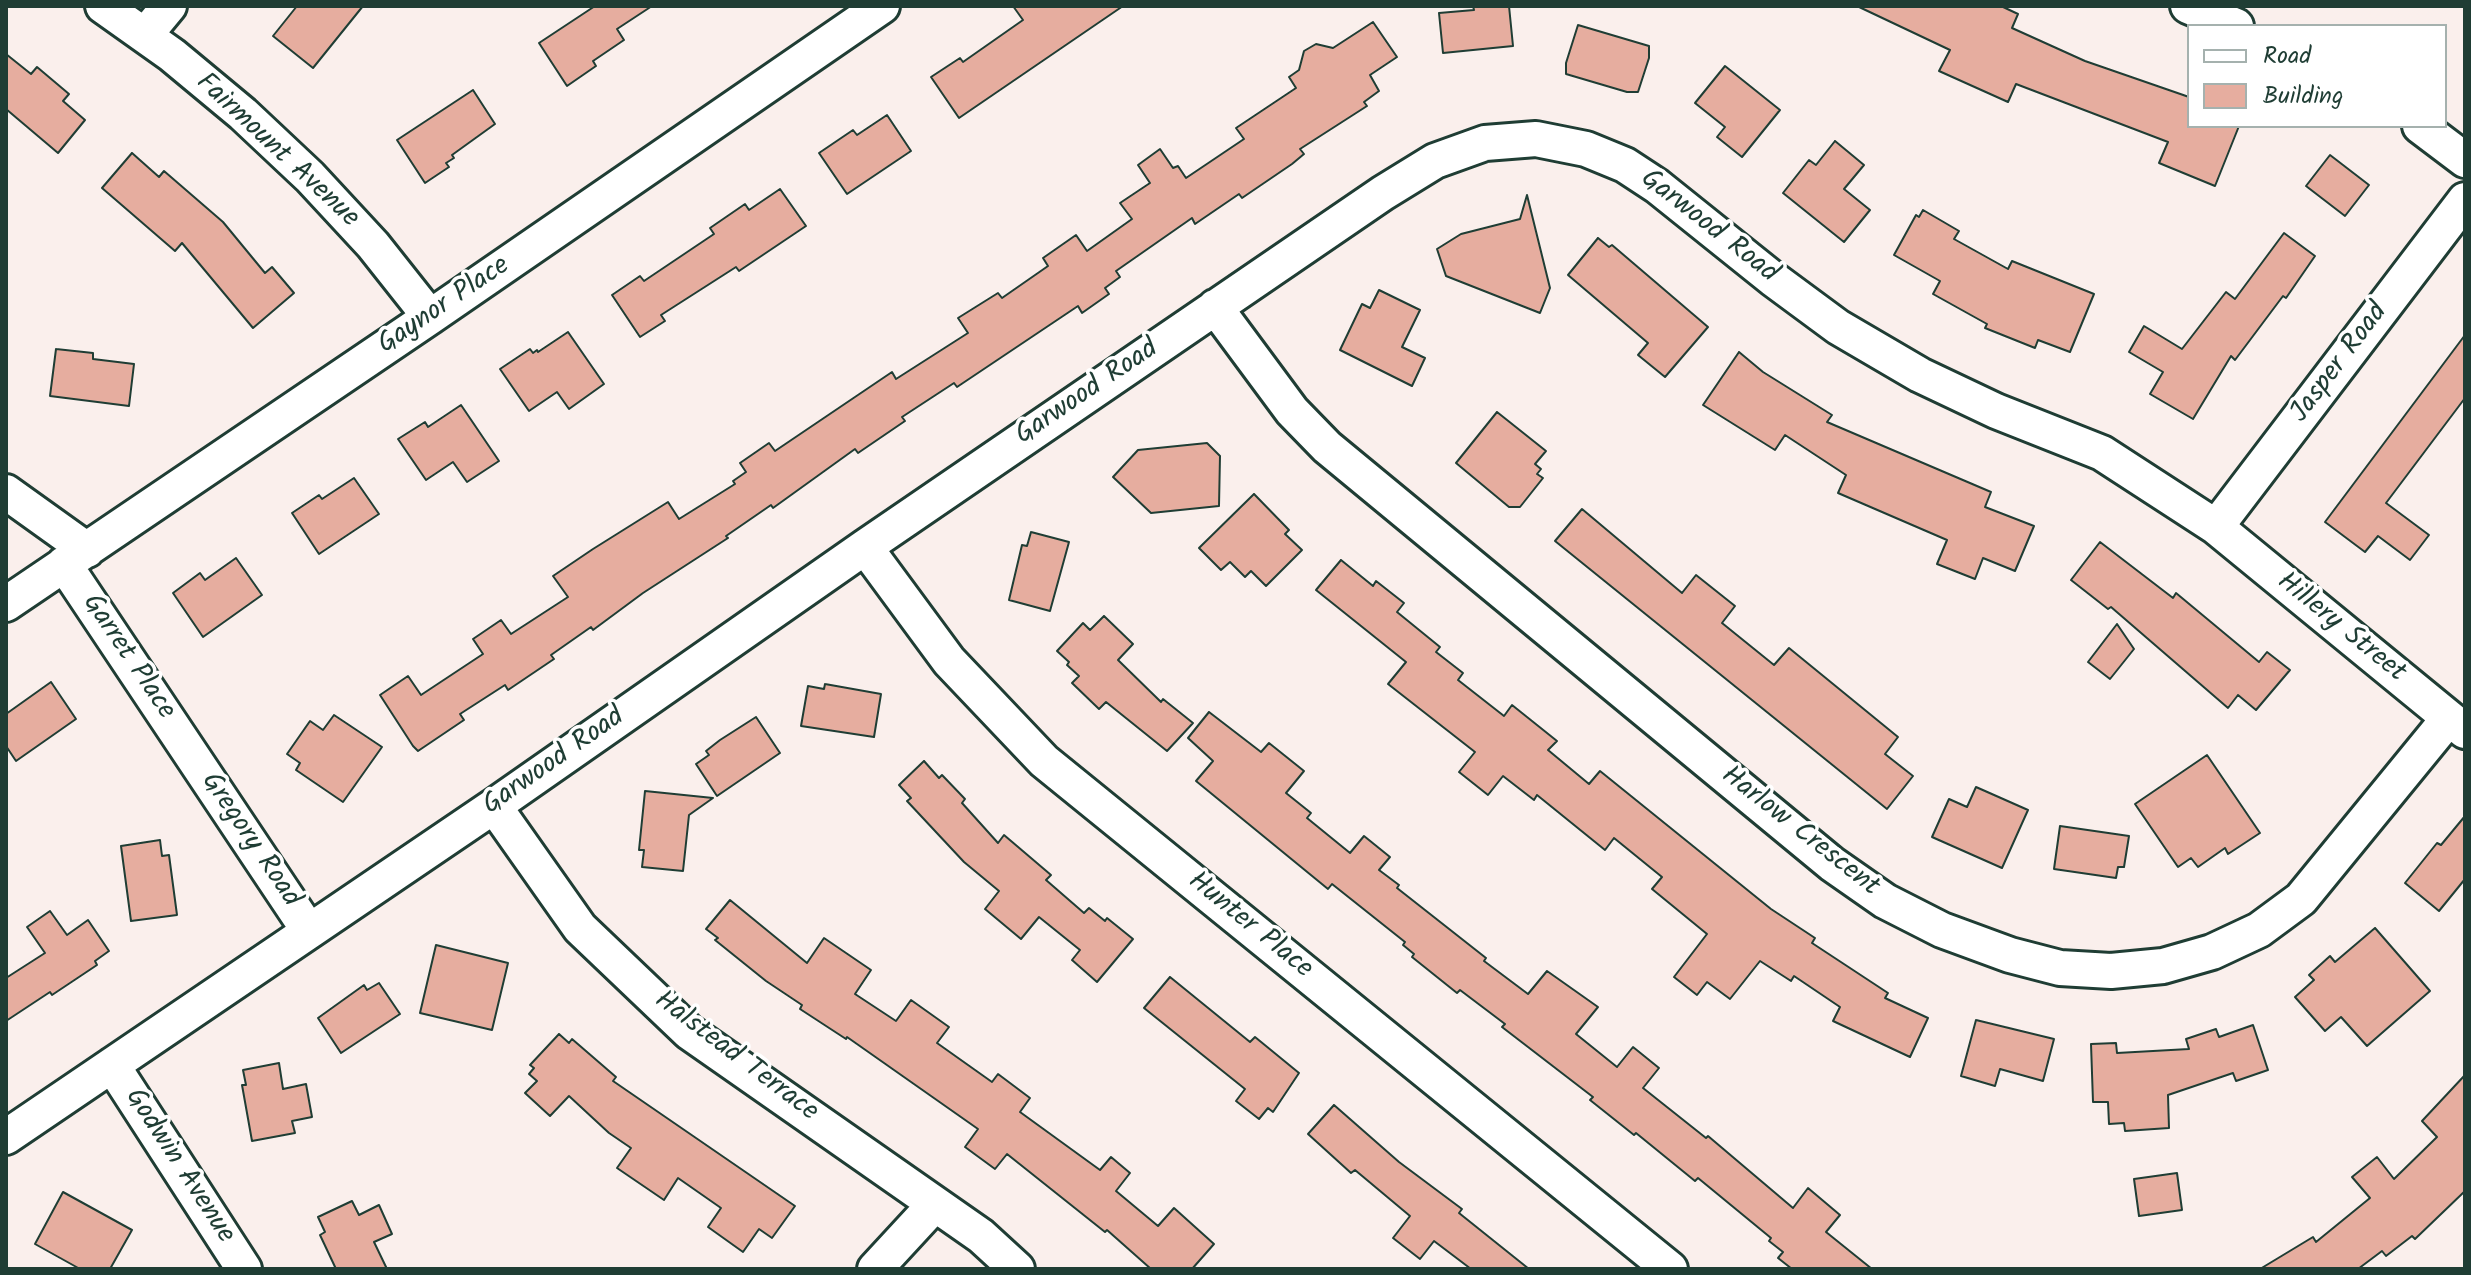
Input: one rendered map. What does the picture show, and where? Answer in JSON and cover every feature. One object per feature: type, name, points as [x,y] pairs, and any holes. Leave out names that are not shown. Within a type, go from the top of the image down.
[{"type":"street","name":"Fairmount Avenue","points":[[103,6],[145,35],[243,114],[310,177],[373,245],[430,317]]},
{"type":"street","points":[[145,35],[169,6]]},
{"type":"street","name":"Gaynor Place","points":[[6,604],[882,6]]},
{"type":"street","points":[[2188,6],[2231,24]]},
{"type":"street","points":[[2423,128],[2465,160]]},
{"type":"street","name":"Garwood Road","points":[[6,1137],[494,806],[1215,307],[1435,161],[1485,143],[1536,139],[1586,149],[1625,165],[1657,186],[1838,327],[1920,375],[1996,411],[2102,453],[2216,527]]},
{"type":"street","name":"Jasper Road","points":[[2216,527],[2453,240],[2465,200]]},
{"type":"street","name":"Harlow Crescent","points":[[1215,307],[1292,411],[1327,447],[1832,864],[1885,901],[1942,930],[2010,955],[2060,968],[2111,971],[2150,968],[2212,952],[2259,930],[2301,899],[2457,725]]},
{"type":"street","name":"Garret Place","points":[[6,492],[76,557],[190,752]]},
{"type":"street","name":"Hillery Street","points":[[2216,527],[2457,725]]},
{"type":"street","name":"Hunter Place","points":[[865,547],[949,661],[1044,761],[1670,1269]]},
{"type":"street","name":"Gregory Road","points":[[190,752],[309,931]]},
{"type":"street","name":"Halstead Terrace","points":[[494,806],[580,928],[689,1032],[981,1236],[1017,1269]]},
{"type":"street","name":"Godwin Avenue","points":[[112,1065],[244,1269]]},
{"type":"street","points":[[875,1269],[935,1204]]},
{"type":"building","points":[[297,6],[363,6],[313,68],[273,36]]},
{"type":"building","points":[[595,6],[652,6],[617,29],[624,40],[593,61],[596,66],[567,86],[539,43]]},
{"type":"building","points":[[1013,6],[1123,6],[959,118],[931,77],[960,58],[963,62],[1023,20]]},
{"type":"building","points":[[1473,6],[1509,6],[1513,46],[1443,53],[1439,13],[1474,10]]},
{"type":"building","points":[[1857,6],[2001,6],[2018,14],[2012,28],[2085,61],[2187,96],[2187,128],[2238,128],[2215,186],[2159,163],[2168,142],[2016,84],[2008,102],[1939,71],[1950,50]]},
{"type":"building","points":[[1373,22],[1397,57],[1370,75],[1379,91],[1364,102],[1367,106],[1300,149],[1304,154],[1292,164],[1242,198],[1239,194],[1195,224],[1192,218],[1116,271],[1120,277],[1105,288],[1109,294],[1082,313],[1078,306],[957,387],[954,383],[902,417],[905,421],[858,453],[855,449],[593,630],[591,627],[551,655],[554,659],[508,690],[505,685],[460,714],[464,720],[418,751],[413,746],[380,695],[408,676],[421,695],[483,654],[473,639],[501,620],[511,634],[568,597],[553,576],[593,549],[668,502],[679,519],[735,484],[733,481],[746,472],[740,463],[769,443],[775,451],[892,372],[896,379],[968,333],[958,318],[998,293],[1002,298],[1048,266],[1043,258],[1076,235],[1087,251],[1132,219],[1120,203],[1150,183],[1138,165],[1160,149],[1173,168],[1178,166],[1186,178],[1244,139],[1236,128],[1296,88],[1289,77],[1299,70],[1304,51],[1316,44],[1333,48]]},
{"type":"building","points":[[1578,25],[1649,46],[1649,58],[1638,92],[1627,92],[1566,74],[1566,63]]},
{"type":"building","points":[[6,54],[31,74],[37,67],[69,94],[63,101],[85,120],[58,153],[6,109]]},
{"type":"building","points":[[1725,66],[1780,110],[1742,157],[1717,137],[1725,127],[1695,103]]},
{"type":"building","points":[[473,90],[495,124],[452,155],[454,158],[446,163],[449,167],[425,183],[397,140]]},
{"type":"building","points":[[887,115],[911,151],[847,194],[819,153],[853,130],[857,135]]},
{"type":"building","points":[[1835,141],[1864,165],[1844,189],[1870,210],[1844,242],[1783,193],[1809,160],[1816,165]]},
{"type":"building","points":[[132,153],[159,177],[164,171],[223,222],[265,273],[272,267],[294,293],[253,328],[182,243],[175,251],[102,188]]},
{"type":"building","points":[[2330,155],[2369,185],[2345,216],[2306,186]]},
{"type":"building","points":[[780,189],[806,226],[739,271],[736,267],[661,315],[665,321],[640,337],[612,295],[640,276],[644,281],[714,234],[710,228],[745,204],[749,210]]},
{"type":"building","points":[[1527,195],[1550,288],[1540,313],[1446,276],[1437,249],[1461,234],[1520,219]]},
{"type":"building","points":[[1923,210],[1959,231],[1954,239],[2008,269],[2012,261],[2094,294],[2070,352],[2038,340],[2035,348],[1985,328],[1987,324],[1933,294],[1940,281],[1894,255],[1916,215],[1919,217]]},
{"type":"building","points":[[2284,233],[2315,256],[2286,298],[2283,296],[2235,360],[2231,356],[2193,419],[2150,394],[2163,372],[2129,352],[2144,326],[2182,349],[2226,292],[2235,299]]},
{"type":"building","points":[[1598,238],[1609,247],[1612,245],[1708,327],[1665,377],[1638,355],[1648,343],[1568,275]]},
{"type":"building","points":[[1379,290],[1420,310],[1402,347],[1425,358],[1412,386],[1340,350],[1362,304],[1370,308]]},
{"type":"building","points":[[568,332],[604,384],[569,409],[557,392],[529,411],[500,369],[530,349],[533,353],[538,352]]},
{"type":"building","points":[[2465,335],[2465,398],[2386,503],[2429,535],[2410,560],[2378,536],[2365,552],[2325,522]]},
{"type":"building","points":[[56,349],[93,353],[93,359],[134,364],[129,406],[50,396]]},
{"type":"building","points":[[1739,352],[1763,372],[1832,415],[1827,422],[1991,492],[1985,507],[2034,526],[2015,571],[1983,558],[1975,579],[1937,564],[1947,540],[1838,493],[1846,475],[1785,435],[1775,450],[1703,405]]},
{"type":"building","points":[[461,405],[499,461],[467,482],[453,462],[426,480],[398,439],[425,422],[428,427]]},
{"type":"building","points":[[1497,412],[1546,451],[1535,464],[1541,469],[1537,474],[1543,478],[1520,507],[1509,507],[1456,463]]},
{"type":"building","points":[[1207,443],[1220,456],[1219,506],[1151,513],[1113,477],[1138,450]]},
{"type":"building","points":[[354,478],[379,514],[319,554],[292,513],[319,495],[322,499]]},
{"type":"building","points":[[1254,494],[1289,530],[1285,534],[1302,550],[1266,586],[1251,571],[1245,577],[1230,562],[1221,570],[1199,548]]},
{"type":"building","points":[[1582,509],[1682,593],[1696,575],[1735,606],[1722,623],[1774,665],[1789,648],[1898,737],[1885,754],[1913,776],[1887,809],[1555,541]]},
{"type":"building","points":[[1031,532],[1069,542],[1050,611],[1009,600],[1022,545],[1027,546]]},
{"type":"building","points":[[2100,542],[2173,598],[2176,593],[2259,662],[2267,652],[2290,670],[2256,710],[2238,695],[2228,708],[2111,607],[2108,609],[2071,580]]},
{"type":"building","points":[[236,558],[262,595],[203,637],[173,593],[200,573],[205,580]]},
{"type":"building","points":[[1341,560],[1373,586],[1376,581],[1404,603],[1397,612],[1440,647],[1436,652],[1463,673],[1458,680],[1504,716],[1512,705],[1557,741],[1548,750],[1589,784],[1600,771],[1771,909],[1815,938],[1812,943],[1888,993],[1885,998],[1928,1018],[1910,1057],[1833,1021],[1840,1007],[1794,976],[1791,981],[1760,961],[1730,999],[1707,982],[1697,995],[1674,977],[1707,934],[1652,889],[1662,877],[1614,838],[1605,850],[1537,795],[1534,800],[1503,776],[1488,795],[1459,772],[1475,752],[1388,684],[1406,662],[1316,590]]},
{"type":"building","points":[[1104,616],[1133,644],[1118,660],[1161,702],[1163,699],[1193,723],[1167,751],[1106,702],[1099,709],[1072,683],[1079,676],[1057,651],[1083,623],[1090,630]]},
{"type":"building","points":[[2117,624],[2134,649],[2110,679],[2088,662]]},
{"type":"building","points":[[51,682],[76,719],[16,761],[6,746],[6,714]]},
{"type":"building","points":[[825,684],[881,694],[874,737],[801,726],[808,686],[824,689]]},
{"type":"building","points":[[1209,712],[1261,752],[1269,743],[1304,771],[1286,793],[1311,813],[1307,818],[1350,853],[1364,836],[1390,857],[1379,870],[1399,885],[1397,888],[1486,958],[1484,961],[1528,994],[1547,971],[1598,1007],[1576,1034],[1617,1067],[1633,1047],[1659,1068],[1643,1088],[1706,1138],[1708,1136],[1793,1208],[1808,1188],[1840,1215],[1826,1232],[1872,1269],[1792,1269],[1778,1258],[1783,1252],[1769,1241],[1771,1238],[1698,1178],[1695,1181],[1636,1133],[1634,1135],[1590,1100],[1593,1097],[1502,1027],[1505,1024],[1460,990],[1457,993],[1412,957],[1414,954],[1403,945],[1405,942],[1332,884],[1328,889],[1196,781],[1213,761],[1188,738]]},
{"type":"building","points":[[334,715],[382,747],[343,802],[296,770],[300,763],[287,754],[310,721],[323,730]]},
{"type":"building","points":[[756,717],[780,753],[717,796],[696,764],[709,755],[706,751],[720,740]]},
{"type":"building","points":[[2207,755],[2260,833],[2228,854],[2225,848],[2198,867],[2191,858],[2178,867],[2135,804]]},
{"type":"building","points":[[924,761],[965,799],[962,803],[998,843],[1004,835],[1051,875],[1046,880],[1084,913],[1089,908],[1133,939],[1097,982],[1072,960],[1080,950],[1039,917],[1021,939],[985,909],[999,891],[964,862],[907,801],[911,798],[899,785]]},
{"type":"building","points":[[1976,787],[2028,810],[2002,868],[1932,837],[1949,799],[1967,807]]},
{"type":"building","points":[[645,791],[713,798],[689,815],[683,871],[642,867],[644,850],[639,850]]},
{"type":"building","points":[[2465,816],[2465,879],[2439,911],[2405,883],[2437,843],[2441,845]]},
{"type":"building","points":[[2060,826],[2129,836],[2124,867],[2118,867],[2116,878],[2054,869]]},
{"type":"building","points":[[160,840],[162,856],[169,855],[177,915],[131,921],[121,846]]},
{"type":"building","points":[[730,900],[807,963],[824,938],[871,970],[855,994],[896,1021],[911,1000],[949,1027],[937,1043],[992,1082],[998,1074],[1030,1098],[1020,1112],[1100,1170],[1111,1157],[1130,1173],[1116,1191],[1158,1226],[1174,1208],[1214,1244],[1192,1269],[1151,1269],[1107,1230],[1105,1232],[1007,1154],[995,1169],[965,1147],[978,1129],[847,1037],[800,1009],[802,1005],[715,940],[718,938],[706,929]]},
{"type":"building","points":[[50,911],[67,935],[88,920],[109,951],[95,961],[97,965],[6,1021],[6,978],[45,953],[27,927]]},
{"type":"building","points":[[2375,928],[2430,991],[2367,1046],[2341,1017],[2325,1031],[2295,997],[2314,980],[2309,975],[2330,956],[2335,962]]},
{"type":"building","points":[[436,945],[508,963],[492,1030],[420,1013]]},
{"type":"building","points":[[1170,977],[1250,1042],[1255,1037],[1299,1073],[1273,1112],[1268,1108],[1259,1119],[1236,1101],[1245,1089],[1144,1008]]},
{"type":"building","points":[[379,983],[400,1014],[341,1053],[318,1018],[364,985],[367,990]]},
{"type":"building","points":[[1976,1020],[2054,1039],[2043,1081],[2000,1069],[1995,1086],[1961,1076]]},
{"type":"building","points":[[2253,1025],[2268,1070],[2236,1081],[2233,1073],[2168,1095],[2169,1128],[2125,1131],[2124,1123],[2109,1124],[2108,1102],[2093,1102],[2091,1044],[2116,1043],[2117,1053],[2189,1049],[2186,1039],[2216,1029],[2219,1037]]},
{"type":"building","points":[[559,1034],[569,1043],[572,1039],[616,1077],[613,1081],[795,1206],[772,1238],[759,1229],[743,1252],[708,1227],[721,1208],[678,1178],[664,1200],[617,1168],[631,1148],[609,1133],[569,1096],[550,1116],[525,1093],[537,1081],[529,1074],[534,1068],[530,1065]]},
{"type":"building","points":[[279,1063],[283,1089],[306,1084],[312,1117],[292,1121],[295,1133],[252,1141],[242,1085],[246,1085],[243,1070]]},
{"type":"building","points":[[2465,1075],[2465,1191],[2415,1239],[2412,1236],[2386,1256],[2382,1251],[2358,1269],[2260,1269],[2313,1237],[2316,1242],[2370,1198],[2352,1177],[2377,1157],[2394,1179],[2437,1137],[2422,1121]]},
{"type":"building","points":[[1334,1105],[1399,1162],[1462,1209],[1459,1213],[1529,1269],[1471,1269],[1434,1241],[1420,1259],[1393,1238],[1410,1216],[1355,1170],[1351,1173],[1308,1134]]},
{"type":"building","points":[[2177,1173],[2182,1210],[2139,1216],[2134,1179]]},
{"type":"building","points":[[63,1192],[132,1230],[110,1269],[80,1269],[35,1244]]},
{"type":"building","points":[[352,1201],[359,1215],[379,1205],[392,1234],[374,1242],[387,1269],[336,1269],[320,1235],[325,1232],[318,1217]]}]
